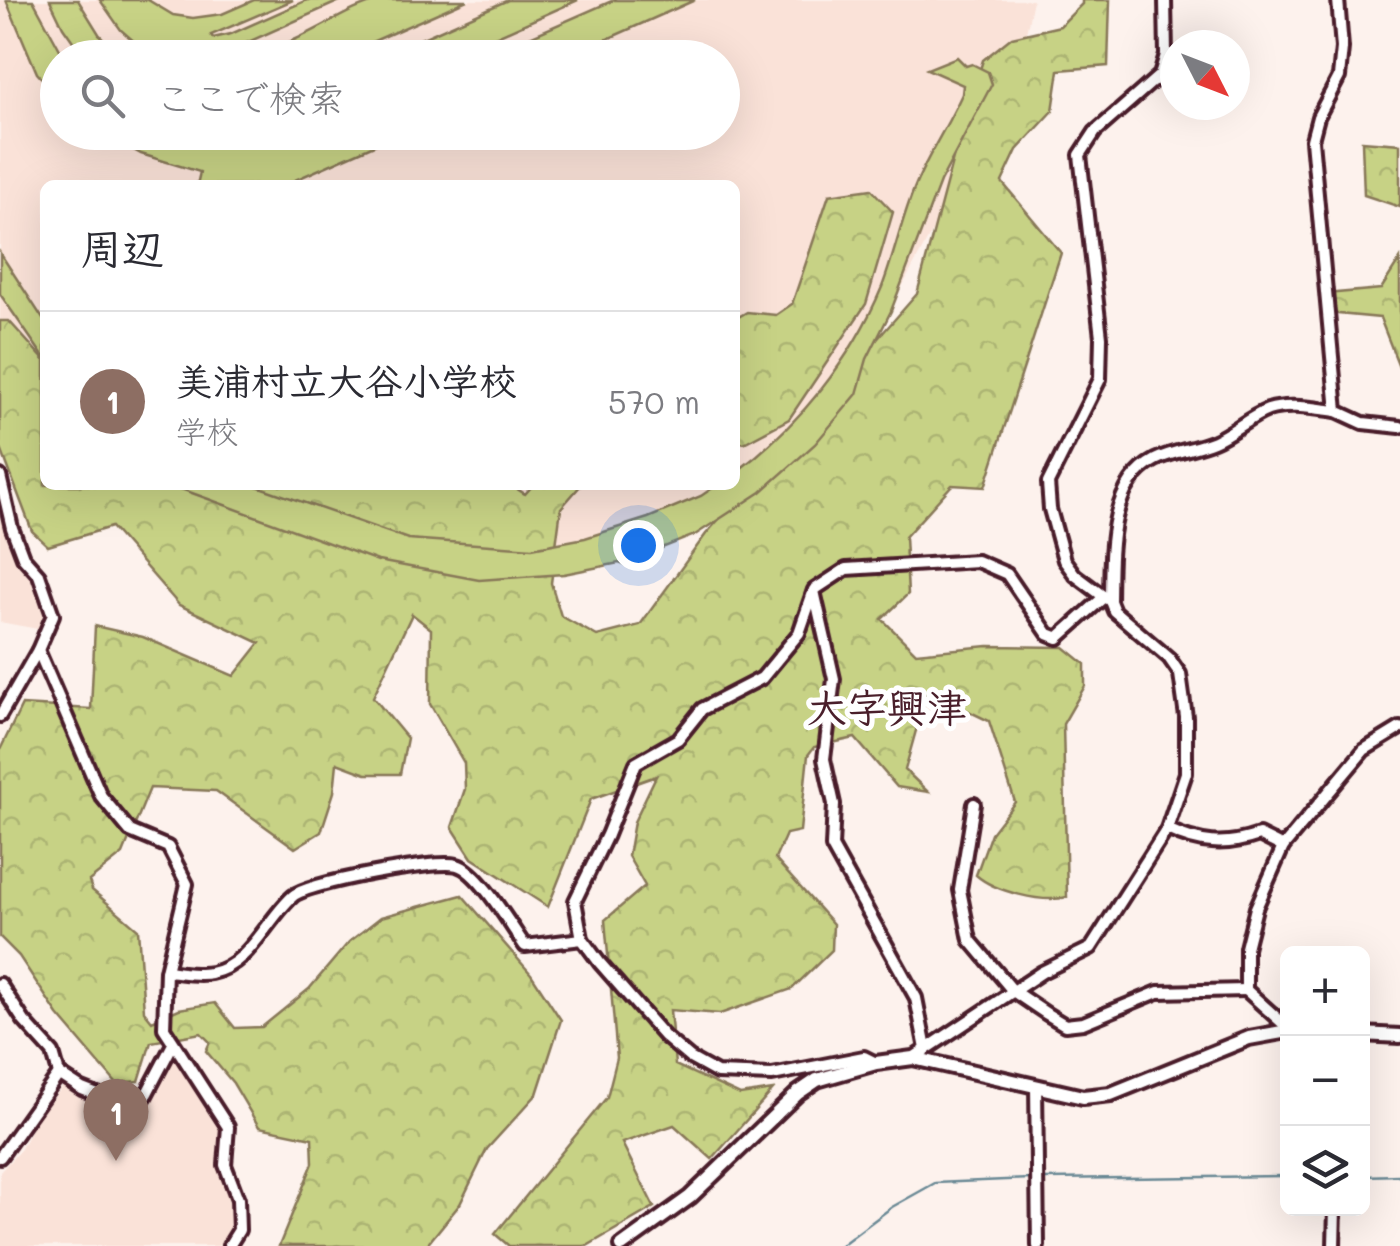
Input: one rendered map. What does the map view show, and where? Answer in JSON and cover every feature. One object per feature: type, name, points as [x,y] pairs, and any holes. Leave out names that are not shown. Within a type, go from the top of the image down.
[{"type":"street","points":[[913,1058],[1013,991],[1091,948],[1167,829],[1186,773],[1186,717],[1180,674],[1169,658],[1114,611],[1107,599],[1075,575],[1064,560],[1050,509],[1048,483],[1100,379],[1101,337],[1080,154],[1095,132],[1160,74],[1166,55],[1164,0]]},
{"type":"street","points":[[1337,411],[1312,140],[1318,117],[1339,77],[1342,48],[1338,0]]},
{"type":"street","points":[[876,1064],[864,1056],[772,1075],[717,1072],[690,1058],[664,1036],[582,939],[575,901],[607,836],[636,762],[678,739],[702,708],[762,678],[799,634],[814,590],[846,569],[977,561],[1007,574],[1048,634],[1058,638],[1107,599],[1120,500],[1154,460],[1213,442],[1266,411],[1281,407],[1337,411],[1362,422],[1400,428]]},
{"type":"street","points":[[0,476],[23,557],[39,574],[53,615],[0,716]]},
{"type":"street","points":[[814,590],[834,679],[824,760],[834,804],[832,847],[916,998],[926,1049]]},
{"type":"street","points":[[38,650],[102,796],[130,831],[168,848],[187,884],[166,971],[164,1028],[228,1127],[225,1165],[238,1199],[239,1230],[229,1246]]},
{"type":"street","points":[[1246,990],[1246,948],[1256,908],[1282,847],[1364,750],[1400,728]]},
{"type":"street","points":[[974,804],[960,890],[964,914],[970,940],[1013,991],[1065,1024],[1084,1023],[1158,992],[1246,990],[1280,1022]]},
{"type":"street","points":[[1167,829],[1205,844],[1241,842],[1259,836],[1282,847]]},
{"type":"street","points":[[166,971],[209,974],[232,967],[295,894],[314,886],[428,865],[457,865],[474,876],[525,946],[582,939]]},
{"type":"street","points":[[0,984],[24,1021],[49,1047],[59,1074],[82,1090],[123,1105],[145,1097],[173,1044]]},
{"type":"street","points":[[622,1246],[690,1196],[798,1093],[817,1080],[913,1058],[1083,1097],[1111,1094],[1249,1038],[1280,1031]]},
{"type":"street","points":[[1370,1034],[1400,1036]]},
{"type":"street","points":[[0,1157],[59,1074]]},
{"type":"street","points":[[1036,1086],[1038,1246]]},
{"type":"street","points":[[1334,1246],[1335,1216]]},
{"type":"shaded area","points":[[0,0],[1033,0],[1023,48],[966,169],[851,381],[761,472],[740,485],[740,180],[40,180],[40,451],[0,460]]},
{"type":"shaded area","points":[[0,487],[49,597],[43,630],[0,622]]},
{"type":"shaded area","points":[[242,490],[732,490],[659,536],[559,561]]},
{"type":"shaded area","points":[[173,1057],[217,1118],[222,1136],[220,1174],[231,1192],[234,1210],[232,1231],[221,1246],[0,1246],[0,1172],[21,1149],[36,1119],[65,1084],[101,1102],[136,1108],[148,1101]]},
{"type":"green space","points":[[6,0],[33,0],[55,40],[40,40],[40,76]]},
{"type":"green space","points":[[50,0],[78,0],[104,40],[72,40]]},
{"type":"green space","points":[[100,0],[148,0],[173,15],[193,18],[222,14],[254,0],[293,0],[211,35],[213,38],[231,34],[307,0],[342,0],[253,40],[132,40]]},
{"type":"green space","points":[[381,0],[467,0],[376,40],[293,40]]},
{"type":"green space","points":[[508,0],[578,0],[488,40],[418,40]]},
{"type":"green space","points":[[614,0],[695,0],[605,40],[523,40]]},
{"type":"green space","points":[[1082,0],[1110,0],[1108,66],[1059,70],[1053,111],[1017,150],[1002,182],[1061,253],[985,487],[952,485],[905,537],[908,594],[882,619],[916,653],[988,646],[1064,647],[1085,664],[1085,686],[1063,724],[1067,897],[1019,895],[976,875],[991,833],[1015,802],[989,721],[927,691],[905,770],[928,792],[897,787],[855,738],[814,747],[808,755],[800,831],[786,834],[775,859],[833,924],[832,950],[792,989],[720,1014],[670,1010],[675,1065],[740,1095],[773,1090],[712,1159],[674,1125],[622,1143],[654,1207],[587,1246],[509,1246],[495,1234],[607,1097],[617,1058],[605,920],[645,886],[628,856],[634,822],[656,776],[591,799],[548,907],[472,858],[452,827],[465,789],[464,763],[430,704],[431,629],[412,614],[373,697],[407,738],[400,774],[366,774],[337,763],[334,792],[321,832],[295,848],[216,791],[150,788],[123,854],[89,881],[92,890],[138,929],[144,1011],[152,1021],[179,1009],[215,1003],[235,1028],[262,1027],[309,989],[349,942],[381,917],[462,895],[531,974],[561,1020],[537,1094],[487,1149],[460,1204],[426,1246],[279,1246],[313,1163],[312,1138],[259,1127],[233,1083],[206,1051],[210,1042],[201,1033],[151,1042],[139,1081],[116,1083],[58,1015],[19,956],[0,937],[0,750],[22,705],[91,709],[95,626],[143,637],[234,676],[260,643],[179,605],[111,527],[48,546],[32,531],[0,446],[0,321],[9,321],[40,355],[40,490],[519,490],[525,494],[529,490],[577,490],[561,508],[551,583],[561,616],[597,636],[640,625],[706,534],[917,294],[983,60],[1012,37],[1060,26]]},
{"type":"green space","points":[[957,57],[966,66],[972,64],[988,72],[992,84],[940,182],[891,311],[867,359],[857,394],[815,444],[761,492],[695,535],[627,566],[619,563],[564,574],[479,580],[378,561],[184,490],[268,490],[408,539],[532,548],[585,538],[648,518],[710,490],[740,490],[740,469],[781,434],[821,390],[855,341],[882,287],[916,184],[962,94],[963,85],[927,69]]},
{"type":"green space","points":[[1362,141],[1400,144],[1400,207],[1364,195]]},
{"type":"green space","points":[[134,150],[363,150],[295,180],[198,180],[200,172]]},
{"type":"green space","points":[[871,189],[893,212],[866,304],[789,419],[740,442],[740,316],[747,312],[776,315],[792,304],[829,195]]},
{"type":"green space","points":[[0,253],[40,314],[40,352],[0,294]]},
{"type":"green space","points":[[1400,259],[1400,369],[1380,318],[1328,313],[1326,294],[1381,289]]},
{"type":"waterway","points":[[1370,1176],[1400,1175]]},
{"type":"waterway","points":[[1045,1179],[1280,1176]]},
{"type":"waterway","points":[[840,1246],[892,1207],[935,1183],[1031,1179]]},
{"type":"place","name":"美浦村立大谷小学校","points":[[116,1161]]},
{"type":"district","name":"大字興津","points":[[887,708]]}]
